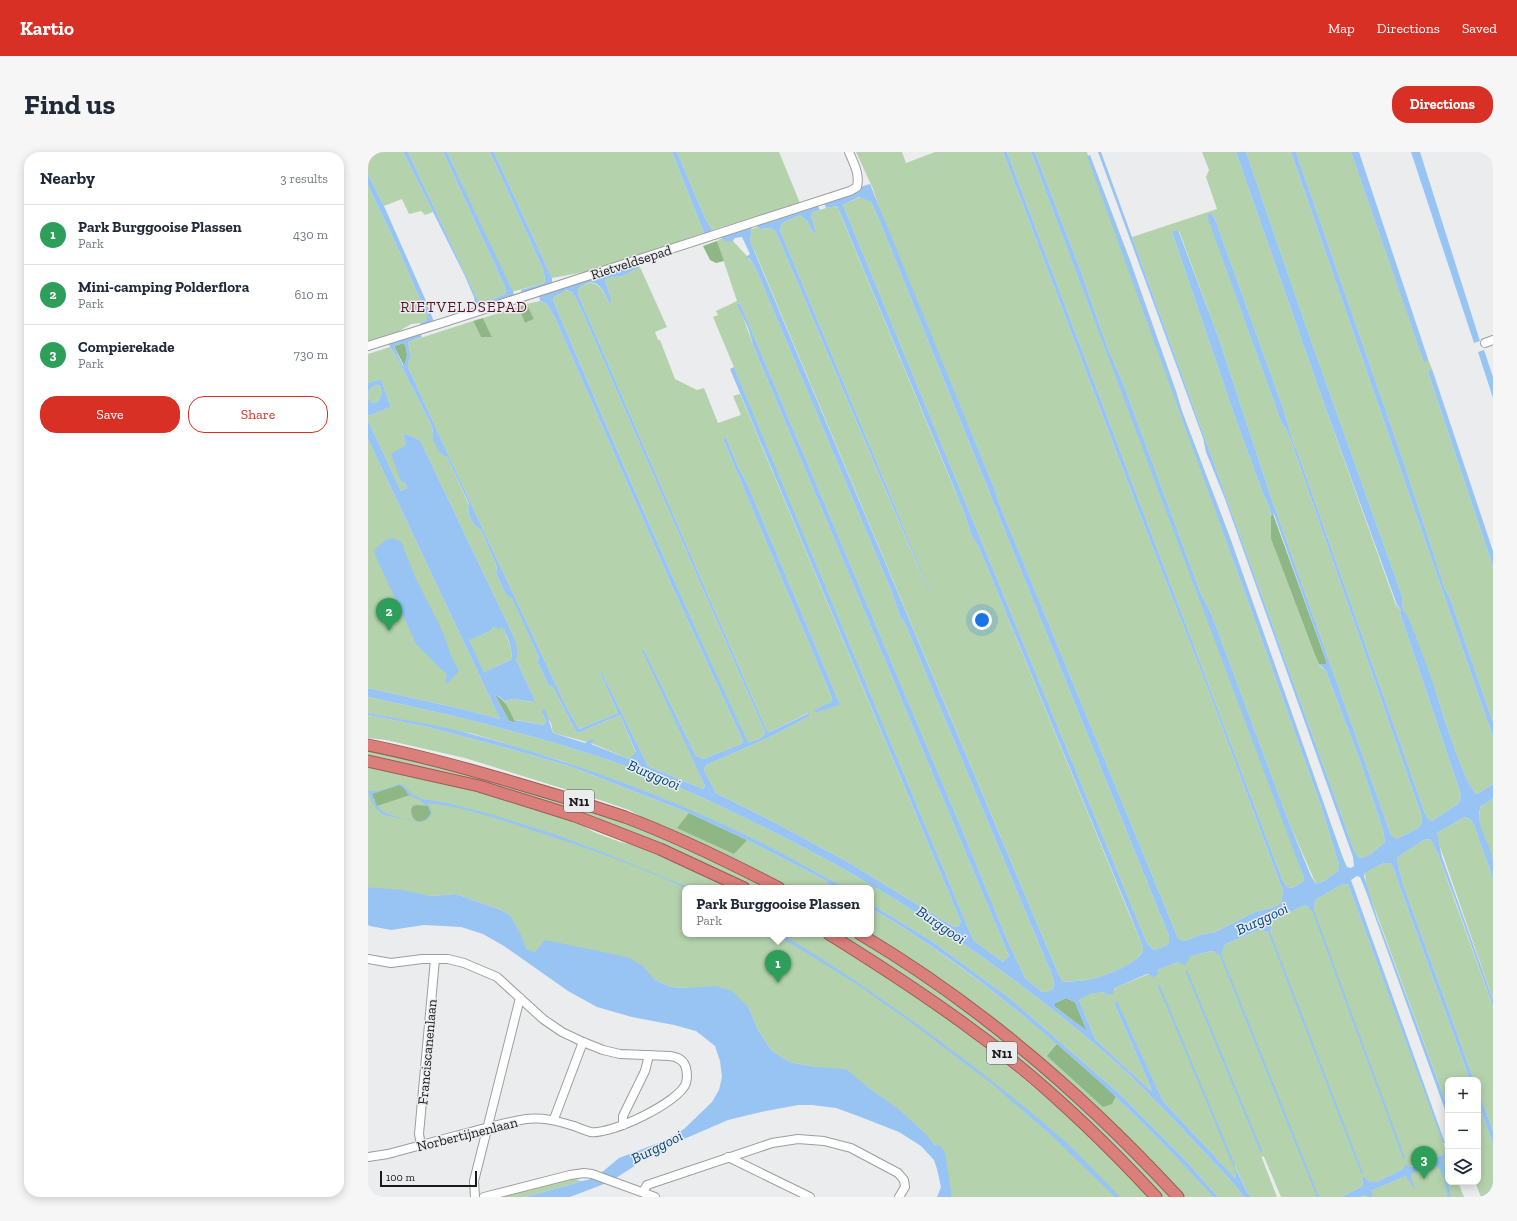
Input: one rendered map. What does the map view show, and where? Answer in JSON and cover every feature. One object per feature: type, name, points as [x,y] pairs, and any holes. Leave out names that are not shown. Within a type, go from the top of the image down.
[{"type":"highway","name":"N11","points":[[368,745],[420,756],[585,803],[665,834],[773,885]]},
{"type":"highway","name":"N11","points":[[368,761],[479,786],[575,816],[660,849],[738,885]]},
{"type":"highway","name":"N11","points":[[834,937],[885,969],[963,1023],[1019,1067],[1069,1110],[1132,1171],[1156,1197]]},
{"type":"highway","name":"N11","points":[[865,937],[934,982],[1028,1054],[1111,1128],[1178,1197]]},
{"type":"street","name":"Rietveldsepad","points":[[368,346],[850,191],[857,187],[859,179],[849,152]]},
{"type":"street","name":"Norbertijnenlaan","points":[[368,959],[391,963],[422,959],[453,960],[480,969],[497,977],[543,1019],[562,1032],[603,1050],[620,1054],[670,1056],[682,1060],[687,1070],[686,1083],[677,1094],[658,1108],[609,1130],[591,1132],[554,1120],[529,1119],[487,1127],[388,1154],[368,1157]]},
{"type":"street","name":"Franciscanenlaan","points":[[421,1145],[419,1134],[435,959]]},
{"type":"street","points":[[475,1197],[474,1181],[520,998]]},
{"type":"street","points":[[554,1120],[583,1042]]},
{"type":"street","points":[[623,1125],[623,1116],[645,1071],[649,1055]]},
{"type":"street","points":[[643,1192],[647,1185],[728,1157],[772,1143],[798,1139],[824,1141],[851,1148],[898,1173],[904,1180],[905,1186],[899,1197]]},
{"type":"street","points":[[728,1157],[810,1197]]},
{"type":"street","points":[[484,1197],[570,1174],[584,1173],[592,1174],[655,1197]]},
{"type":"green space","points":[[368,152],[403,152],[433,212],[425,215],[421,211],[409,214],[402,199],[384,206],[368,174]]},
{"type":"green space","points":[[408,152],[443,152],[506,289],[505,294],[479,303]]},
{"type":"green space","points":[[447,152],[490,152],[543,269],[545,280],[544,283],[512,292]]},
{"type":"green space","points":[[494,152],[672,152],[704,233],[590,271],[552,278]]},
{"type":"green space","points":[[677,152],[779,152],[800,203],[712,230],[705,218]]},
{"type":"green space","points":[[856,152],[902,152],[906,163],[935,152],[1003,152],[1149,538],[1208,689],[1283,891],[1281,903],[1274,907],[1255,912],[1213,933],[1183,941],[1178,938],[999,503],[882,215],[873,189]]},
{"type":"green space","points":[[1007,152],[1031,152],[1286,827],[1304,878],[1304,881],[1298,885],[1289,888],[1283,881]]},
{"type":"green space","points":[[1035,152],[1087,152],[1321,806],[1339,865],[1339,870],[1324,881],[1316,884],[1290,825],[1211,613],[1201,594],[1123,383],[1108,349],[1080,269]]},
{"type":"green space","points":[[1202,152],[1236,152],[1396,605],[1401,610],[1400,613],[1461,795],[1459,803],[1432,821],[1428,819],[1215,219],[1212,214],[1207,215],[1282,424],[1290,438],[1421,814],[1422,822],[1418,828],[1396,839],[1391,835],[1272,502],[1218,336],[1179,231],[1172,232],[1236,420],[1269,506],[1271,516],[1271,539],[1315,655],[1320,666],[1326,671],[1359,758],[1383,830],[1385,842],[1371,854],[1361,858],[1358,857],[1354,850],[1132,237],[1217,209],[1206,177],[1209,170]]},
{"type":"green space","points":[[1246,152],[1291,152],[1493,737],[1493,784],[1477,794],[1471,788],[1465,776],[1430,675],[1403,610],[1402,596]]},
{"type":"green space","points":[[1296,152],[1351,152],[1424,361],[1428,359],[1432,369],[1428,372],[1493,567],[1493,722],[1450,598],[1445,589],[1404,463]]},
{"type":"green space","points":[[368,185],[427,315],[427,320],[420,323],[411,324],[391,336],[368,344]]},
{"type":"green space","points":[[860,197],[871,202],[878,217],[1169,936],[1169,943],[1165,946],[1154,950],[1147,943],[843,205]]},
{"type":"green space","points":[[837,206],[965,515],[972,537],[978,545],[1142,945],[1143,952],[1138,958],[1126,966],[1103,976],[1088,980],[1063,982],[1058,973],[750,240],[752,229],[757,227],[760,229],[770,228],[776,232],[927,588],[895,506],[780,230],[782,223],[800,215],[807,221],[813,232],[816,231],[811,216],[813,212]]},
{"type":"green space","points":[[722,238],[724,241],[733,241],[756,269],[891,590],[901,619],[904,621],[1052,975],[1054,985],[1050,991],[1042,992],[1025,978],[1006,937],[740,303],[738,303],[753,345],[1009,956],[1003,962],[974,941],[972,937],[713,317],[718,315],[716,311],[737,301],[717,241]]},
{"type":"green space","points":[[717,241],[724,261],[716,263],[710,260],[703,246]]},
{"type":"green space","points":[[640,267],[667,327],[655,332],[658,340],[660,340],[675,379],[697,390],[704,388],[718,423],[741,415],[733,396],[740,394],[961,922],[959,926],[954,927],[848,862],[716,793],[704,770],[706,765],[768,738],[810,716],[808,713],[770,732],[767,731],[578,294],[578,289],[589,283],[593,283],[601,288],[609,303],[612,302],[605,280],[623,276]],"holes":[[[726,437],[739,469],[747,483],[839,702],[838,705],[816,713],[815,712],[831,702],[832,698],[723,439]]]},
{"type":"green space","points":[[566,290],[573,293],[582,311],[765,732],[759,739],[749,742],[747,741],[672,576],[600,410],[553,300],[554,297]]},
{"type":"green space","points":[[540,301],[547,304],[556,320],[673,588],[743,741],[741,744],[703,759],[696,756],[643,649],[705,786],[703,789],[648,766],[601,671],[600,673],[618,713],[579,729],[566,706],[408,367],[408,362],[411,357],[408,342],[473,321],[481,337],[492,337],[483,318],[518,307],[525,323],[534,319],[527,304]]},
{"type":"green space","points":[[527,304],[534,319],[525,323],[518,307]]},
{"type":"green space","points":[[483,318],[492,337],[481,337],[473,321]]},
{"type":"green space","points":[[404,343],[407,354],[404,366],[394,346]]},
{"type":"green space","points":[[390,347],[432,426],[432,432],[447,457],[469,505],[468,512],[471,519],[475,526],[481,530],[497,567],[496,573],[506,595],[512,597],[539,658],[537,661],[549,686],[553,687],[576,732],[578,733],[620,715],[636,753],[629,759],[591,743],[553,733],[551,723],[542,712],[546,722],[543,725],[517,720],[516,723],[504,701],[513,699],[533,702],[535,700],[516,659],[514,637],[420,440],[406,434],[403,435],[406,445],[400,476],[401,481],[407,488],[401,491],[368,420],[368,416],[391,407],[381,379],[368,383],[368,354]]},
{"type":"green space","points":[[378,385],[381,388],[381,395],[376,403],[372,403],[368,398],[369,390]]},
{"type":"green space","points":[[368,439],[500,719],[368,688]]},
{"type":"green space","points":[[1273,514],[1327,663],[1326,664],[1319,664],[1315,655],[1271,539],[1271,516]]},
{"type":"green space","points":[[494,625],[502,626],[509,642],[512,659],[484,672],[468,640],[491,631]]},
{"type":"green space","points":[[495,695],[505,703],[516,723],[509,721]]},
{"type":"green space","points":[[368,697],[529,735],[592,754],[640,771],[721,806],[798,844],[871,885],[840,885],[744,834],[646,792],[562,761],[474,734],[368,713]]},
{"type":"green space","points":[[368,715],[428,727],[572,767],[689,813],[747,840],[821,878],[831,885],[784,885],[629,810],[465,758],[386,740],[368,738]]},
{"type":"green space","points":[[368,750],[480,776],[623,821],[701,854],[763,885],[745,885],[656,844],[368,757]]},
{"type":"green space","points":[[368,764],[501,798],[576,822],[594,832],[620,842],[638,846],[725,885],[682,885],[682,937],[823,937],[932,1007],[1000,1059],[1070,1118],[1102,1148],[1149,1197],[952,1197],[937,1146],[930,1141],[922,1130],[895,1107],[869,1088],[816,1067],[790,1062],[772,1051],[758,1030],[749,1008],[687,988],[671,987],[655,980],[525,950],[510,915],[501,910],[456,894],[431,896],[368,887]]},
{"type":"green space","points":[[399,785],[402,786],[410,795],[377,806],[372,794]]},
{"type":"green space","points":[[1493,799],[1493,859],[1482,833],[1480,812],[1481,806]]},
{"type":"green space","points":[[413,806],[428,806],[431,813],[425,820],[419,822],[416,821],[412,815],[411,810]]},
{"type":"green space","points":[[689,813],[747,840],[734,854],[677,828]]},
{"type":"green space","points":[[1465,817],[1470,819],[1474,825],[1493,879],[1493,1000],[1437,838],[1437,833]]},
{"type":"green space","points":[[1426,839],[1431,840],[1438,854],[1493,1007],[1493,1131],[1481,1098],[1481,1077],[1473,1077],[1403,884],[1397,860],[1399,856]]},
{"type":"green space","points":[[1384,863],[1390,863],[1392,865],[1469,1077],[1445,1077],[1445,1100],[1366,885],[1365,873]]},
{"type":"green space","points":[[1348,884],[1445,1147],[1445,1152],[1444,1154],[1403,1169],[1376,1182],[1370,1182],[1362,1179],[1363,1186],[1341,1197],[1281,1197],[1264,1157],[1262,1156],[1277,1197],[1251,1197],[1247,1192],[1235,1166],[1235,1178],[1163,1101],[1117,1002],[1114,1003],[1152,1090],[1150,1090],[1095,1039],[1079,1000],[1089,994],[1103,992],[1109,995],[1117,987],[1178,962],[1187,960],[1190,956],[1211,951],[1215,952],[1223,948],[1226,944],[1261,929],[1270,934],[1272,922],[1306,905],[1314,912],[1315,900],[1341,885]]},
{"type":"green space","points":[[874,887],[928,920],[1011,978],[1090,1040],[1109,1056],[1164,1109],[1233,1183],[1244,1197],[1218,1197],[1188,1163],[1121,1095],[1012,1000],[932,941],[874,906]]},
{"type":"green space","points":[[874,910],[919,938],[966,971],[1055,1042],[1137,1117],[1176,1156],[1213,1197],[1185,1197],[1134,1143],[1101,1111],[1033,1051],[913,962],[874,936]]},
{"type":"green space","points":[[844,937],[855,937],[877,950],[982,1022],[1077,1101],[1173,1197],[1163,1197],[1125,1158],[929,992]]},
{"type":"green space","points":[[1066,998],[1075,1002],[1087,1031],[1055,1007],[1055,1003]]},
{"type":"green space","points":[[1057,1044],[1116,1096],[1112,1104],[1103,1107],[1047,1056]]},
{"type":"green space","points":[[1481,1110],[1493,1144],[1493,1197],[1481,1197],[1476,1185],[1481,1185]]},
{"type":"green space","points":[[1445,1158],[1445,1185],[1459,1185],[1464,1197],[1360,1197]]},
{"type":"green space","points":[[573,1178],[581,1181],[525,1197],[502,1197]]},
{"type":"water","points":[[403,152],[408,152],[479,303],[479,307],[476,308],[474,297],[464,274]]},
{"type":"water","points":[[443,152],[447,152],[514,294],[512,297],[491,303],[488,301],[505,294],[506,289]]},
{"type":"water","points":[[490,152],[494,152],[552,278],[552,282],[549,284],[522,294],[521,290],[544,283],[545,280],[543,269]]},
{"type":"water","points":[[672,152],[677,152],[705,218],[712,230],[711,232],[706,234],[704,233]]},
{"type":"water","name":"Burggooi","points":[[1003,152],[1007,152],[1283,881],[1286,886],[1290,888],[1304,881],[1304,878],[1031,152],[1035,152],[1201,594],[1211,613],[1290,825],[1311,876],[1316,884],[1324,881],[1339,870],[1339,865],[1321,806],[1087,156],[1090,155],[1131,263],[1182,411],[1231,540],[1343,858],[1347,867],[1351,868],[1354,866],[1353,857],[1225,499],[1206,452],[1203,438],[1098,152],[1101,152],[1354,850],[1358,857],[1361,858],[1371,854],[1385,842],[1383,830],[1359,758],[1326,671],[1319,664],[1327,663],[1274,514],[1271,516],[1269,506],[1236,420],[1172,232],[1178,230],[1218,336],[1272,502],[1391,835],[1396,839],[1418,828],[1422,822],[1421,814],[1290,438],[1282,424],[1208,219],[1207,215],[1209,214],[1212,214],[1215,219],[1428,819],[1432,821],[1459,803],[1461,795],[1400,613],[1401,610],[1397,605],[1322,398],[1236,152],[1246,152],[1402,596],[1403,610],[1408,617],[1421,650],[1459,761],[1472,788],[1477,794],[1493,784],[1493,799],[1481,806],[1479,813],[1481,826],[1493,860],[1493,879],[1474,825],[1470,819],[1465,817],[1437,833],[1442,857],[1493,1000],[1493,1007],[1457,905],[1438,854],[1431,840],[1426,839],[1399,856],[1397,860],[1403,884],[1473,1077],[1469,1077],[1392,865],[1390,863],[1384,863],[1365,873],[1364,876],[1377,917],[1445,1100],[1445,1110],[1365,889],[1360,877],[1357,876],[1351,880],[1445,1143],[1443,1143],[1348,884],[1341,885],[1315,900],[1314,913],[1306,905],[1296,909],[1272,922],[1270,934],[1261,929],[1226,944],[1223,948],[1221,956],[1211,951],[1191,956],[1185,965],[1178,962],[1158,970],[1157,976],[1152,977],[1147,974],[1117,987],[1114,989],[1114,993],[1109,995],[1103,992],[1090,994],[1079,1000],[1095,1039],[1150,1090],[1152,1090],[1114,1003],[1117,1001],[1163,1101],[1235,1178],[1234,1165],[1251,1197],[1244,1197],[1233,1183],[1164,1109],[1109,1056],[1090,1040],[1011,978],[928,920],[874,887],[874,885],[871,885],[798,844],[721,806],[640,771],[592,754],[529,735],[368,697],[368,688],[500,719],[368,439],[368,420],[401,491],[407,488],[401,481],[391,454],[406,445],[403,435],[406,434],[420,440],[514,637],[517,651],[516,659],[535,700],[534,702],[513,699],[504,701],[495,695],[509,721],[516,723],[516,720],[543,725],[546,722],[542,712],[543,709],[545,709],[553,733],[585,743],[592,739],[594,740],[591,744],[629,759],[636,752],[620,715],[578,733],[576,732],[553,687],[549,686],[537,661],[539,658],[512,598],[506,595],[496,573],[497,567],[481,530],[475,526],[469,515],[469,504],[447,457],[440,453],[433,440],[432,426],[389,344],[420,333],[422,337],[408,342],[411,357],[408,362],[408,367],[566,706],[579,729],[618,713],[600,673],[601,671],[648,766],[703,789],[705,786],[642,650],[644,649],[696,756],[703,759],[741,744],[743,741],[673,588],[556,320],[547,304],[540,301],[539,296],[634,265],[640,267],[623,276],[605,280],[612,302],[609,303],[601,288],[594,283],[589,283],[578,289],[578,294],[767,731],[770,732],[809,713],[810,716],[768,738],[706,765],[704,770],[716,793],[848,862],[954,927],[959,926],[961,922],[730,369],[734,367],[972,937],[974,941],[1003,962],[1009,956],[753,345],[748,328],[737,304],[740,303],[1006,937],[1025,978],[1042,992],[1050,991],[1054,985],[1052,975],[904,621],[901,619],[891,590],[756,269],[750,259],[746,257],[750,254],[742,237],[735,238],[733,241],[724,241],[722,238],[722,236],[749,227],[752,229],[750,240],[760,265],[1058,973],[1063,982],[1081,981],[1103,976],[1118,970],[1138,958],[1143,952],[1142,946],[978,545],[972,537],[965,515],[843,220],[837,206],[826,208],[824,203],[855,193],[863,186],[870,184],[999,503],[1178,938],[1183,941],[1213,933],[1255,912],[1274,907],[1281,903],[1283,891],[1208,689],[1149,538]],"holes":[[[859,197],[871,202],[1169,936],[1169,943],[1165,946],[1154,950],[1147,943],[843,205]],[[567,290],[573,293],[765,732],[759,739],[749,742],[747,740],[672,576],[553,300],[554,297]],[[404,343],[406,349],[406,360],[403,366],[394,346]],[[494,626],[498,629],[502,627],[506,634],[512,659],[484,672],[469,640],[491,631]],[[1066,998],[1075,1002],[1086,1030],[1055,1007],[1055,1003]]]},
{"type":"water","points":[[1291,152],[1296,152],[1404,463],[1445,589],[1450,598],[1493,722],[1493,737]]},
{"type":"water","points":[[1351,152],[1359,152],[1428,359],[1426,362],[1424,362]]},
{"type":"water","points":[[1411,152],[1420,152],[1480,341],[1474,343]]},
{"type":"water","points":[[368,174],[384,206],[434,322],[421,325],[420,323],[427,320],[427,315],[368,185]]},
{"type":"water","points":[[818,206],[820,210],[813,212],[811,216],[816,231],[815,232],[813,232],[807,221],[800,215],[782,223],[780,230],[895,506],[934,604],[776,232],[770,228],[760,229],[757,227],[759,223]]},
{"type":"water","points":[[1484,350],[1493,377],[1493,398],[1478,352]]},
{"type":"water","points":[[1432,369],[1493,551],[1493,567],[1428,372]]},
{"type":"water","points":[[381,379],[391,407],[368,416],[368,398],[368,383]],"holes":[[[374,386],[380,386],[381,395],[376,403],[372,403],[368,398],[369,390]]]},
{"type":"water","points":[[726,437],[739,469],[747,483],[839,705],[816,713],[815,712],[815,710],[831,702],[832,698],[723,439]]},
{"type":"water","points":[[393,538],[400,541],[402,544],[416,579],[442,630],[452,658],[459,671],[448,683],[445,683],[447,675],[416,644],[376,557],[374,550],[386,540]]},
{"type":"water","points":[[368,713],[462,731],[544,755],[612,778],[712,819],[783,854],[840,885],[831,885],[821,878],[747,840],[689,813],[572,767],[428,727],[368,715]]},
{"type":"water","points":[[399,784],[403,785],[412,794],[422,799],[443,802],[494,815],[557,835],[683,885],[682,887],[629,864],[591,850],[468,810],[428,803],[432,813],[427,819],[431,813],[428,806],[422,801],[408,794],[399,785],[372,794],[374,801],[383,811],[402,818],[387,816],[382,814],[376,808],[368,790],[379,791]]},
{"type":"water","points":[[402,818],[419,821],[427,819],[423,822],[419,822]]},
{"type":"water","name":"Burggooi","points":[[368,887],[402,890],[431,896],[456,894],[501,910],[510,915],[521,935],[526,949],[535,952],[545,940],[627,957],[642,965],[655,980],[671,987],[687,988],[716,986],[732,991],[749,1008],[758,1030],[772,1051],[790,1062],[816,1067],[846,1069],[869,1088],[896,1107],[922,1130],[935,1145],[941,1146],[945,1153],[952,1197],[937,1197],[941,1187],[934,1160],[921,1146],[899,1132],[836,1108],[798,1105],[728,1120],[647,1155],[633,1167],[616,1178],[570,1197],[525,1197],[588,1180],[601,1173],[619,1158],[666,1140],[684,1129],[712,1102],[719,1090],[722,1077],[720,1061],[715,1046],[696,1031],[632,1017],[597,1007],[568,991],[504,946],[483,934],[461,927],[424,925],[391,930],[370,926],[368,925]]},
{"type":"water","points":[[874,906],[932,941],[1012,1000],[1121,1095],[1188,1163],[1218,1197],[1213,1197],[1136,1116],[1095,1077],[1031,1022],[964,970],[874,910]]},
{"type":"water","points":[[780,937],[786,937],[841,971],[967,1061],[1018,1101],[1067,1143],[1120,1197],[1115,1197],[1050,1134],[992,1084],[909,1021],[855,983]]},
{"type":"water","points":[[1481,1098],[1493,1131],[1493,1144],[1481,1110]]},
{"type":"water","points":[[1445,1152],[1445,1158],[1443,1158],[1445,1168],[1445,1183],[1440,1170],[1433,1164],[1411,1174],[1415,1189],[1406,1176],[1371,1191],[1373,1197],[1368,1197],[1366,1195],[1360,1197],[1341,1197],[1363,1186],[1362,1179],[1364,1177],[1370,1182],[1376,1182],[1403,1169],[1406,1164],[1411,1167],[1444,1154]]},
{"type":"water","points":[[1445,1185],[1449,1185],[1451,1197],[1448,1197]]},
{"type":"waterway","points":[[1314,913],[1404,1158]]},
{"type":"waterway","points":[[1270,934],[1362,1173]]},
{"type":"waterway","points":[[1221,956],[1318,1197]]},
{"type":"waterway","points":[[1187,972],[1261,1151]]},
{"type":"waterway","points":[[1159,986],[1234,1165]]},
{"type":"place","name":"Mini-camping Polderflora","points":[[389,631]]},
{"type":"place","name":"Park Burggooise Plassen","points":[[778,983]]},
{"type":"place","name":"Compierekade","points":[[1424,1179]]},
{"type":"district","name":"RIETVELDSEPAD","points":[[464,307]]}]
